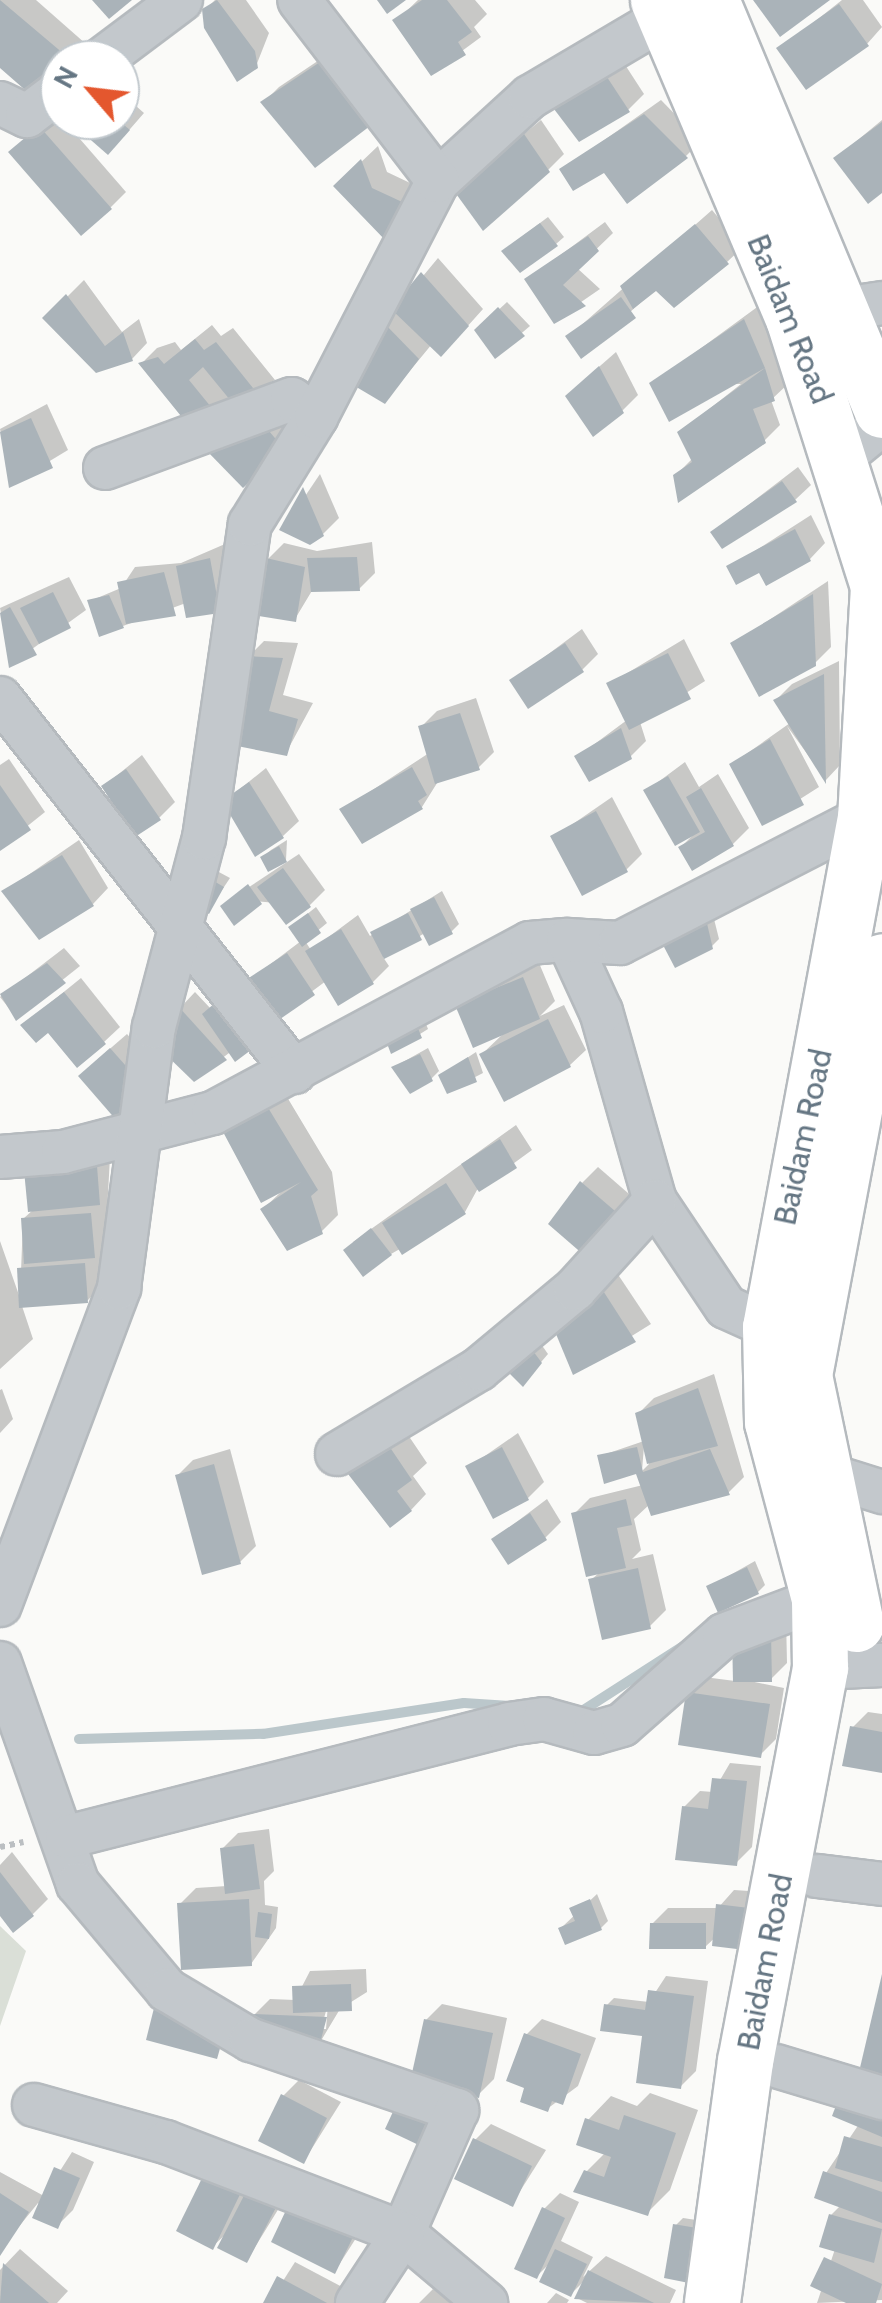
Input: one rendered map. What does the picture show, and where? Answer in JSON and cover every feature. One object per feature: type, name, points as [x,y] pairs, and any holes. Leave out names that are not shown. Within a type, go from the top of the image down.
[{"type":"main road","name":"Baidam Road","points":[[681,5],[838,309],[882,410]]},
{"type":"main road","name":"Baidam Road","points":[[712,2303],[745,2061],[853,1665],[819,1598],[772,1422],[770,1327],[865,816],[878,586],[862,440],[838,309]]},
{"type":"main road","name":"Baidam Road","points":[[742,2303],[776,2066],[817,1876],[853,1665],[856,1593],[808,1414],[808,1331],[882,961]]},
{"type":"street","points":[[128,40],[181,0]]},
{"type":"street","points":[[299,0],[438,181]]},
{"type":"street","points":[[0,1605],[119,1288],[146,1134],[154,1027],[204,838],[250,524],[316,418],[438,181],[530,96],[681,5]]},
{"type":"street","points":[[0,103],[27,116],[40,106]]},
{"type":"street","points":[[105,468],[292,399],[316,418]]},
{"type":"street","points":[[0,698],[294,1072]]},
{"type":"street","points":[[0,1157],[146,1134],[294,1072],[530,943],[620,943],[865,816]]},
{"type":"street","points":[[568,940],[600,1012],[655,1200],[726,1307],[770,1327]]},
{"type":"street","points":[[338,1454],[479,1370],[575,1289],[655,1200]]},
{"type":"street","points":[[825,1474],[882,1492]]},
{"type":"street","points":[[68,1837],[509,1724],[544,1720],[594,1733],[622,1724],[724,1635],[819,1598]]},
{"type":"street","points":[[0,1663],[68,1837],[78,1884],[167,1990],[251,2040],[457,2110],[403,2234],[357,2303]]},
{"type":"street","points":[[817,1876],[882,1884]]},
{"type":"street","points":[[776,2066],[882,2098]]},
{"type":"street","points":[[34,2104],[166,2142],[403,2234],[486,2303]]},
{"type":"shaded area","points":[[0,1926],[26,1951],[0,2026]]},
{"type":"building","points":[[0,0],[47,40],[40,40],[40,89],[32,96],[0,68]]},
{"type":"building","points":[[92,0],[132,0],[109,19]]},
{"type":"building","points":[[217,0],[255,51],[258,68],[237,82],[204,28],[202,9]]},
{"type":"building","points":[[377,0],[406,0],[387,14]]},
{"type":"building","points":[[422,0],[447,0],[472,32],[458,42],[466,55],[431,76],[392,20]]},
{"type":"building","points":[[753,0],[830,0],[780,37]]},
{"type":"building","points":[[839,4],[869,46],[806,90],[776,48]]},
{"type":"building","points":[[326,58],[370,126],[315,168],[260,102]]},
{"type":"building","points":[[603,71],[630,112],[579,142],[554,109]]},
{"type":"building","points":[[644,114],[688,158],[627,204],[604,173],[573,191],[559,169]]},
{"type":"building","points":[[882,122],[882,193],[868,204],[833,158]]},
{"type":"building","points":[[39,126],[40,140],[51,140],[112,209],[81,236],[8,152]]},
{"type":"building","points":[[524,134],[550,172],[483,231],[454,191]]},
{"type":"building","points":[[91,140],[121,140],[108,155]]},
{"type":"building","points":[[361,159],[372,188],[413,207],[387,242],[333,186]]},
{"type":"building","points":[[540,223],[558,246],[520,273],[501,251]]},
{"type":"building","points":[[695,224],[729,264],[674,308],[656,291],[633,309],[620,286]]},
{"type":"building","points":[[588,236],[599,251],[563,285],[586,306],[554,324],[524,279]]},
{"type":"building","points":[[421,272],[469,326],[441,357],[391,309]]},
{"type":"building","points":[[66,294],[105,346],[123,332],[133,361],[96,373],[42,318]]},
{"type":"building","points":[[621,297],[636,318],[581,359],[565,336]]},
{"type":"building","points":[[498,307],[525,336],[495,359],[474,330]]},
{"type":"building","points":[[744,319],[765,368],[669,422],[649,383]]},
{"type":"building","points":[[382,321],[419,359],[385,404],[348,382]]},
{"type":"building","points":[[195,339],[204,350],[216,342],[261,398],[235,406],[203,367],[189,380],[220,418],[189,426],[138,363],[158,357],[164,364]]},
{"type":"building","points":[[599,366],[624,413],[593,437],[565,396]]},
{"type":"building","points":[[765,368],[775,401],[753,409],[766,443],[678,503],[673,475],[692,462],[677,432]]},
{"type":"building","points":[[31,418],[53,468],[9,488],[0,432]]},
{"type":"building","points":[[258,418],[285,450],[243,488],[206,450]]},
{"type":"building","points":[[782,481],[797,502],[722,549],[710,532]]},
{"type":"building","points":[[303,487],[324,536],[310,545],[279,530]]},
{"type":"building","points":[[795,529],[811,561],[766,586],[759,573],[736,585],[726,566]]},
{"type":"building","points":[[357,557],[360,591],[311,592],[307,558]]},
{"type":"building","points":[[210,558],[220,613],[186,618],[176,566]]},
{"type":"building","points":[[266,558],[305,567],[296,622],[253,615]]},
{"type":"building","points":[[164,572],[176,616],[126,624],[117,582]]},
{"type":"building","points":[[53,592],[71,628],[39,644],[20,608]]},
{"type":"building","points":[[813,594],[816,666],[759,697],[730,643]]},
{"type":"building","points":[[109,595],[124,628],[99,637],[87,600]]},
{"type":"building","points":[[10,607],[37,655],[9,668],[0,613]]},
{"type":"building","points":[[565,643],[584,672],[528,709],[509,680]]},
{"type":"building","points":[[668,653],[691,699],[629,730],[606,683]]},
{"type":"building","points":[[246,656],[283,658],[269,711],[298,719],[287,756],[227,744]]},
{"type":"building","points":[[824,674],[826,784],[773,700]]},
{"type":"building","points":[[460,713],[480,770],[435,784],[418,726]]},
{"type":"building","points":[[621,728],[632,759],[589,782],[574,756]]},
{"type":"building","points":[[770,739],[804,805],[762,826],[729,764]]},
{"type":"building","points":[[412,767],[427,795],[418,801],[423,809],[362,844],[339,809]]},
{"type":"building","points":[[126,769],[161,820],[135,837],[101,786]]},
{"type":"building","points":[[668,776],[700,832],[675,846],[643,790]]},
{"type":"building","points":[[249,782],[284,838],[255,857],[222,801]]},
{"type":"building","points":[[0,785],[31,830],[0,851]]},
{"type":"building","points":[[701,788],[734,846],[692,871],[678,847],[705,832],[686,797]]},
{"type":"building","points":[[596,811],[628,872],[582,896],[550,836]]},
{"type":"building","points":[[279,846],[287,862],[268,872],[260,857]]},
{"type":"building","points":[[62,855],[94,906],[39,940],[1,891]]},
{"type":"building","points":[[283,868],[311,907],[286,925],[257,887]]},
{"type":"building","points":[[207,877],[224,887],[209,914],[191,904]]},
{"type":"building","points":[[248,884],[262,904],[234,926],[220,906]]},
{"type":"building","points":[[434,897],[453,934],[429,946],[410,909]]},
{"type":"building","points":[[308,913],[321,933],[302,947],[288,927]]},
{"type":"building","points":[[408,913],[422,940],[384,959],[370,932]]},
{"type":"building","points":[[705,915],[713,949],[675,968],[663,945]]},
{"type":"building","points":[[341,929],[374,984],[338,1006],[305,951]]},
{"type":"building","points":[[287,953],[315,995],[270,1026],[241,983]]},
{"type":"building","points":[[47,963],[66,983],[16,1021],[0,994]]},
{"type":"building","points":[[523,977],[540,1019],[473,1048],[455,1005]]},
{"type":"building","points":[[64,992],[106,1044],[77,1068],[48,1033],[36,1043],[20,1025]]},
{"type":"building","points":[[222,997],[255,1047],[235,1062],[202,1014]]},
{"type":"building","points":[[178,1006],[227,1060],[194,1082],[161,1050]]},
{"type":"building","points":[[412,1014],[422,1038],[391,1054],[382,1030]]},
{"type":"building","points":[[548,1019],[571,1067],[504,1102],[479,1054]]},
{"type":"building","points":[[110,1048],[149,1092],[117,1121],[78,1076]]},
{"type":"building","points":[[420,1054],[433,1081],[410,1094],[391,1067]]},
{"type":"building","points":[[468,1057],[477,1082],[447,1094],[438,1075]]},
{"type":"building","points":[[267,1106],[318,1190],[311,1196],[323,1234],[287,1251],[260,1209],[301,1182],[261,1203],[222,1130]]},
{"type":"building","points":[[500,1139],[517,1168],[479,1192],[461,1164]]},
{"type":"building","points":[[96,1153],[100,1205],[28,1212],[23,1160]]},
{"type":"building","points":[[580,1181],[622,1217],[585,1256],[548,1224]]},
{"type":"building","points":[[446,1183],[466,1214],[402,1255],[382,1223]]},
{"type":"building","points":[[91,1213],[95,1258],[24,1264],[21,1218]]},
{"type":"building","points":[[371,1228],[392,1255],[363,1277],[343,1250]]},
{"type":"building","points":[[85,1263],[88,1303],[19,1308],[17,1268]]},
{"type":"building","points":[[600,1286],[636,1342],[573,1375],[551,1322]]},
{"type":"building","points":[[527,1343],[542,1363],[523,1387],[501,1365]]},
{"type":"building","points":[[698,1388],[718,1446],[647,1464],[635,1413]]},
{"type":"building","points":[[389,1446],[412,1480],[397,1491],[412,1511],[390,1528],[348,1474]]},
{"type":"building","points":[[502,1447],[529,1500],[493,1519],[465,1466]]},
{"type":"building","points":[[637,1447],[643,1472],[710,1449],[730,1495],[651,1516],[636,1474],[604,1484],[597,1455]]},
{"type":"building","points":[[214,1464],[241,1564],[202,1575],[175,1475]]},
{"type":"building","points":[[626,1499],[632,1525],[617,1528],[626,1568],[586,1577],[571,1513]]},
{"type":"building","points":[[530,1513],[547,1540],[508,1565],[491,1539]]},
{"type":"building","points":[[747,1567],[759,1594],[718,1613],[706,1586]]},
{"type":"building","points":[[638,1568],[651,1629],[602,1640],[588,1579]]},
{"type":"building","points":[[771,1633],[772,1682],[733,1682],[732,1634]]},
{"type":"building","points":[[686,1692],[770,1704],[761,1758],[678,1745]]},
{"type":"building","points":[[850,1726],[882,1732],[882,1773],[842,1766]]},
{"type":"building","points":[[712,1778],[747,1781],[737,1866],[675,1860],[682,1806],[708,1809]]},
{"type":"building","points":[[254,1844],[260,1889],[225,1894],[220,1848]]},
{"type":"building","points":[[0,1872],[34,1916],[13,1933],[0,1916]]},
{"type":"building","points":[[249,1899],[252,1966],[181,1970],[177,1903]]},
{"type":"building","points":[[590,1899],[602,1930],[565,1945],[558,1928],[575,1921],[569,1908]]},
{"type":"building","points":[[716,1904],[749,1908],[745,1950],[712,1946]]},
{"type":"building","points":[[258,1912],[272,1914],[269,1939],[255,1937]]},
{"type":"building","points":[[650,1923],[706,1923],[706,1949],[649,1949]]},
{"type":"building","points":[[882,1974],[882,2077],[859,2072]]},
{"type":"building","points":[[351,1984],[352,2011],[293,2013],[292,1986]]},
{"type":"building","points":[[648,1990],[694,1996],[681,2089],[636,2083],[642,2036],[600,2031],[604,2004],[645,2010]]},
{"type":"building","points":[[154,2008],[226,2027],[217,2059],[146,2040]]},
{"type":"building","points":[[251,2014],[327,2017],[319,2047],[248,2029]]},
{"type":"building","points":[[424,2019],[493,2033],[479,2098],[410,2082]]},
{"type":"building","points":[[524,2033],[581,2054],[563,2105],[552,2101],[548,2112],[520,2102],[524,2088],[506,2081]]},
{"type":"building","points":[[281,2094],[327,2118],[304,2164],[258,2141]]},
{"type":"building","points":[[840,2095],[882,2112],[882,2137],[832,2116]]},
{"type":"building","points":[[397,2103],[437,2124],[425,2148],[385,2129]]},
{"type":"building","points":[[624,2115],[676,2133],[648,2216],[573,2192],[584,2170],[604,2177],[611,2157],[576,2145],[585,2118],[619,2130]]},
{"type":"building","points":[[844,2136],[882,2147],[882,2182],[835,2168]]},
{"type":"building","points":[[473,2138],[532,2166],[513,2207],[454,2179]]},
{"type":"building","points":[[209,2164],[246,2182],[213,2250],[176,2231]]},
{"type":"building","points":[[54,2167],[80,2178],[58,2229],[32,2218]]},
{"type":"building","points":[[823,2171],[882,2192],[882,2223],[814,2198]]},
{"type":"building","points":[[251,2182],[281,2198],[247,2263],[217,2248]]},
{"type":"building","points":[[0,2193],[29,2212],[0,2256]]},
{"type":"building","points":[[288,2206],[353,2237],[335,2274],[271,2242]]},
{"type":"building","points":[[542,2207],[565,2218],[537,2279],[514,2269]]},
{"type":"building","points":[[829,2214],[882,2229],[874,2263],[819,2247]]},
{"type":"building","points":[[673,2224],[697,2228],[689,2283],[664,2278]]},
{"type":"building","points":[[555,2249],[587,2264],[571,2297],[539,2282]]},
{"type":"building","points":[[824,2257],[882,2284],[876,2303],[846,2303],[810,2286]]},
{"type":"building","points":[[3,2263],[49,2303],[0,2303]]},
{"type":"building","points":[[588,2270],[654,2303],[574,2299]]},
{"type":"building","points":[[277,2276],[327,2303],[263,2303]]},
{"type":"waterway","points":[[582,1711],[688,1643]]},
{"type":"waterway","points":[[79,1739],[263,1734],[464,1703],[510,1706]]}]
